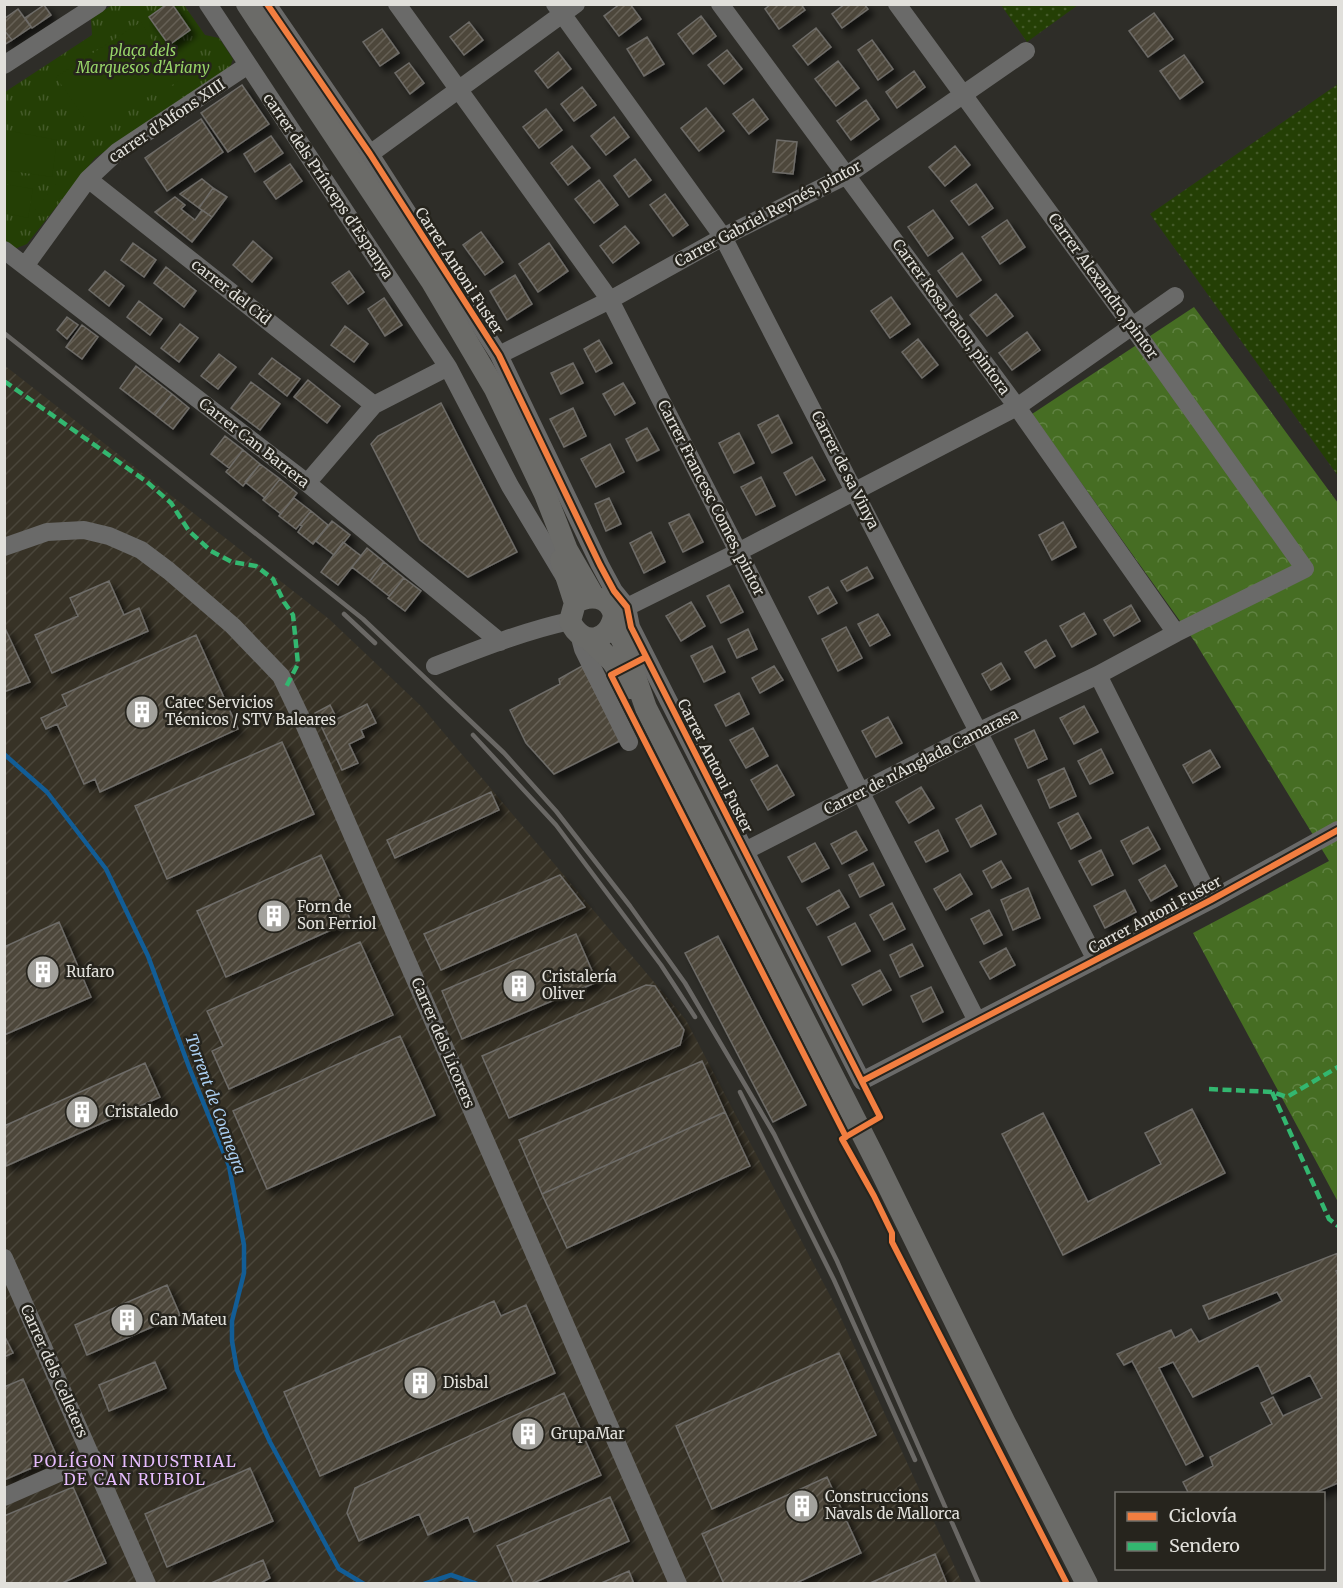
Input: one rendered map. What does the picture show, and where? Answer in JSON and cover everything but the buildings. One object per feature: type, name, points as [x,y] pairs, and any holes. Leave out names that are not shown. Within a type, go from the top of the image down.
[{"type":"main road","points":[[247,4],[432,282],[495,389],[545,494],[559,554],[580,614],[635,696],[646,708]]},
{"type":"main road","points":[[580,614],[604,600],[620,615],[623,642],[646,708],[865,1139],[1085,1581]]},
{"type":"main road","points":[[580,614],[597,638],[605,635],[620,615]]},
{"type":"street","points":[[4,65],[98,4]]},
{"type":"street","name":"carrer dels Prínceps d'Espanya","points":[[208,4],[448,368],[580,614],[583,649],[629,742]]},
{"type":"street","name":"Carrer Antoni Fuster","points":[[267,4],[370,154],[499,355],[614,591],[620,615],[631,627],[862,1081],[1211,900],[1338,830]]},
{"type":"street","name":"Carrer Francesc Comes, pintor","points":[[397,4],[610,300],[977,1021]]},
{"type":"street","name":"Carrer Rosa Palou, pintora","points":[[720,4],[1017,407],[1176,633]]},
{"type":"street","name":"Carrer Alexandro, pintor","points":[[897,4],[1132,326],[1305,569]]},
{"type":"street","points":[[370,154],[564,8]]},
{"type":"street","name":"Carrer de sa Vinya","points":[[564,8],[723,237],[1096,960]]},
{"type":"street","name":"Carrer Gabriel Reynés, pintor","points":[[499,355],[610,300],[723,237],[847,175],[1026,51]]},
{"type":"street","name":"carrer d'Alfons XIII","points":[[25,266],[88,179],[117,153],[248,65]]},
{"type":"street","name":"carrer del Cid","points":[[88,179],[374,405]]},
{"type":"street","name":"Carrer Can Barrera","points":[[4,250],[307,483],[500,642]]},
{"type":"street","points":[[620,615],[1017,407],[1175,296]]},
{"type":"street","points":[[307,483],[374,405],[448,368]]},
{"type":"street","name":"Carrer dels Licorers","points":[[4,548],[47,532],[84,530],[109,536],[141,550],[169,571],[232,626],[280,676],[304,724],[678,1584]]},
{"type":"street","name":"Carrer de n'Anglada Camarasa","points":[[745,851],[1305,569]]},
{"type":"street","points":[[435,666],[580,614]]},
{"type":"street","points":[[1098,675],[1211,900]]},
{"type":"street","name":"Carrer dels Celleters","points":[[4,1258],[147,1584]]},
{"type":"street","points":[[4,1497],[93,1458]]},
{"type":"shaded area","points":[[4,365],[329,619],[422,707],[686,1020],[836,1307],[962,1583],[5,1583]]},
{"type":"green space","name":"plaça dels Marquesos d'Ariany","points":[[112,5],[184,5],[205,35],[219,38],[233,59],[230,67],[95,158],[27,244],[7,252],[5,250],[5,92],[92,35],[91,19]]},
{"type":"green space","points":[[1001,5],[1078,5],[1027,42]]},
{"type":"green space","points":[[141,22],[178,82],[90,126],[56,77]]},
{"type":"green space","points":[[1338,84],[1338,476],[1150,214]]},
{"type":"green space","points":[[5,130],[57,140],[52,177],[5,170]]},
{"type":"green space","points":[[5,184],[33,189],[28,218],[5,213]]},
{"type":"green space","points":[[56,184],[65,192],[44,217],[35,210]]},
{"type":"green space","points":[[1194,307],[1338,503],[1338,1202],[1193,933],[1329,861],[1195,642],[1032,414]]},
{"type":"waterway","name":"Torrent de Coanegra","points":[[4,754],[47,792],[106,869],[148,956],[229,1166],[244,1245],[244,1273],[232,1321],[232,1341],[237,1370],[270,1442],[339,1569],[364,1584]]},
{"type":"waterway","name":"Torrent de Coanegra","points":[[424,1584],[451,1575],[477,1584]]},
{"type":"railway","points":[[4,333],[363,619],[504,753],[556,811],[630,906],[685,983],[774,1134],[837,1261],[979,1584]]},
{"type":"railway","points":[[344,614],[375,643]]},
{"type":"railway","points":[[473,735],[556,825],[661,965],[695,1017]]},
{"type":"railway","points":[[740,1092],[834,1280],[915,1460]]},
{"type":"marked path","points":[[4,381],[147,482],[171,503],[189,531],[211,551],[232,562],[256,566],[273,579],[293,615],[298,664],[286,687]]},
{"type":"marked path","points":[[1209,1089],[1272,1092],[1287,1097],[1338,1067]]},
{"type":"marked path","points":[[1272,1092],[1329,1219],[1338,1226]]},
{"type":"cycle path","points":[[267,4],[370,154],[499,355],[600,565],[614,591],[627,607],[631,627],[880,1117],[842,1139],[874,1196],[892,1233],[892,1242],[1067,1584]]},
{"type":"cycle path","points":[[646,657],[611,675],[846,1137]]},
{"type":"cycle path","points":[[862,1081],[1211,900],[1338,830]]},
{"type":"place","name":"Catec Servicios Técnicos / STV Baleares","points":[[142,712]]},
{"type":"place","name":"Forn de Son Ferriol","points":[[274,916]]},
{"type":"place","name":"Rufaro","points":[[43,972]]},
{"type":"place","name":"Cristalería Oliver","points":[[519,986]]},
{"type":"place","name":"Cristaledo","points":[[82,1112]]},
{"type":"place","name":"Can Mateu","points":[[127,1320]]},
{"type":"place","name":"Disbal","points":[[420,1383]]},
{"type":"place","name":"GrupaMar","points":[[528,1434]]},
{"type":"place","name":"Construccions Navals de Mallorca","points":[[802,1506]]},
{"type":"district","name":"POLÍGON INDUSTRIAL DE CAN RUBIOL","points":[[135,1470]]}]
